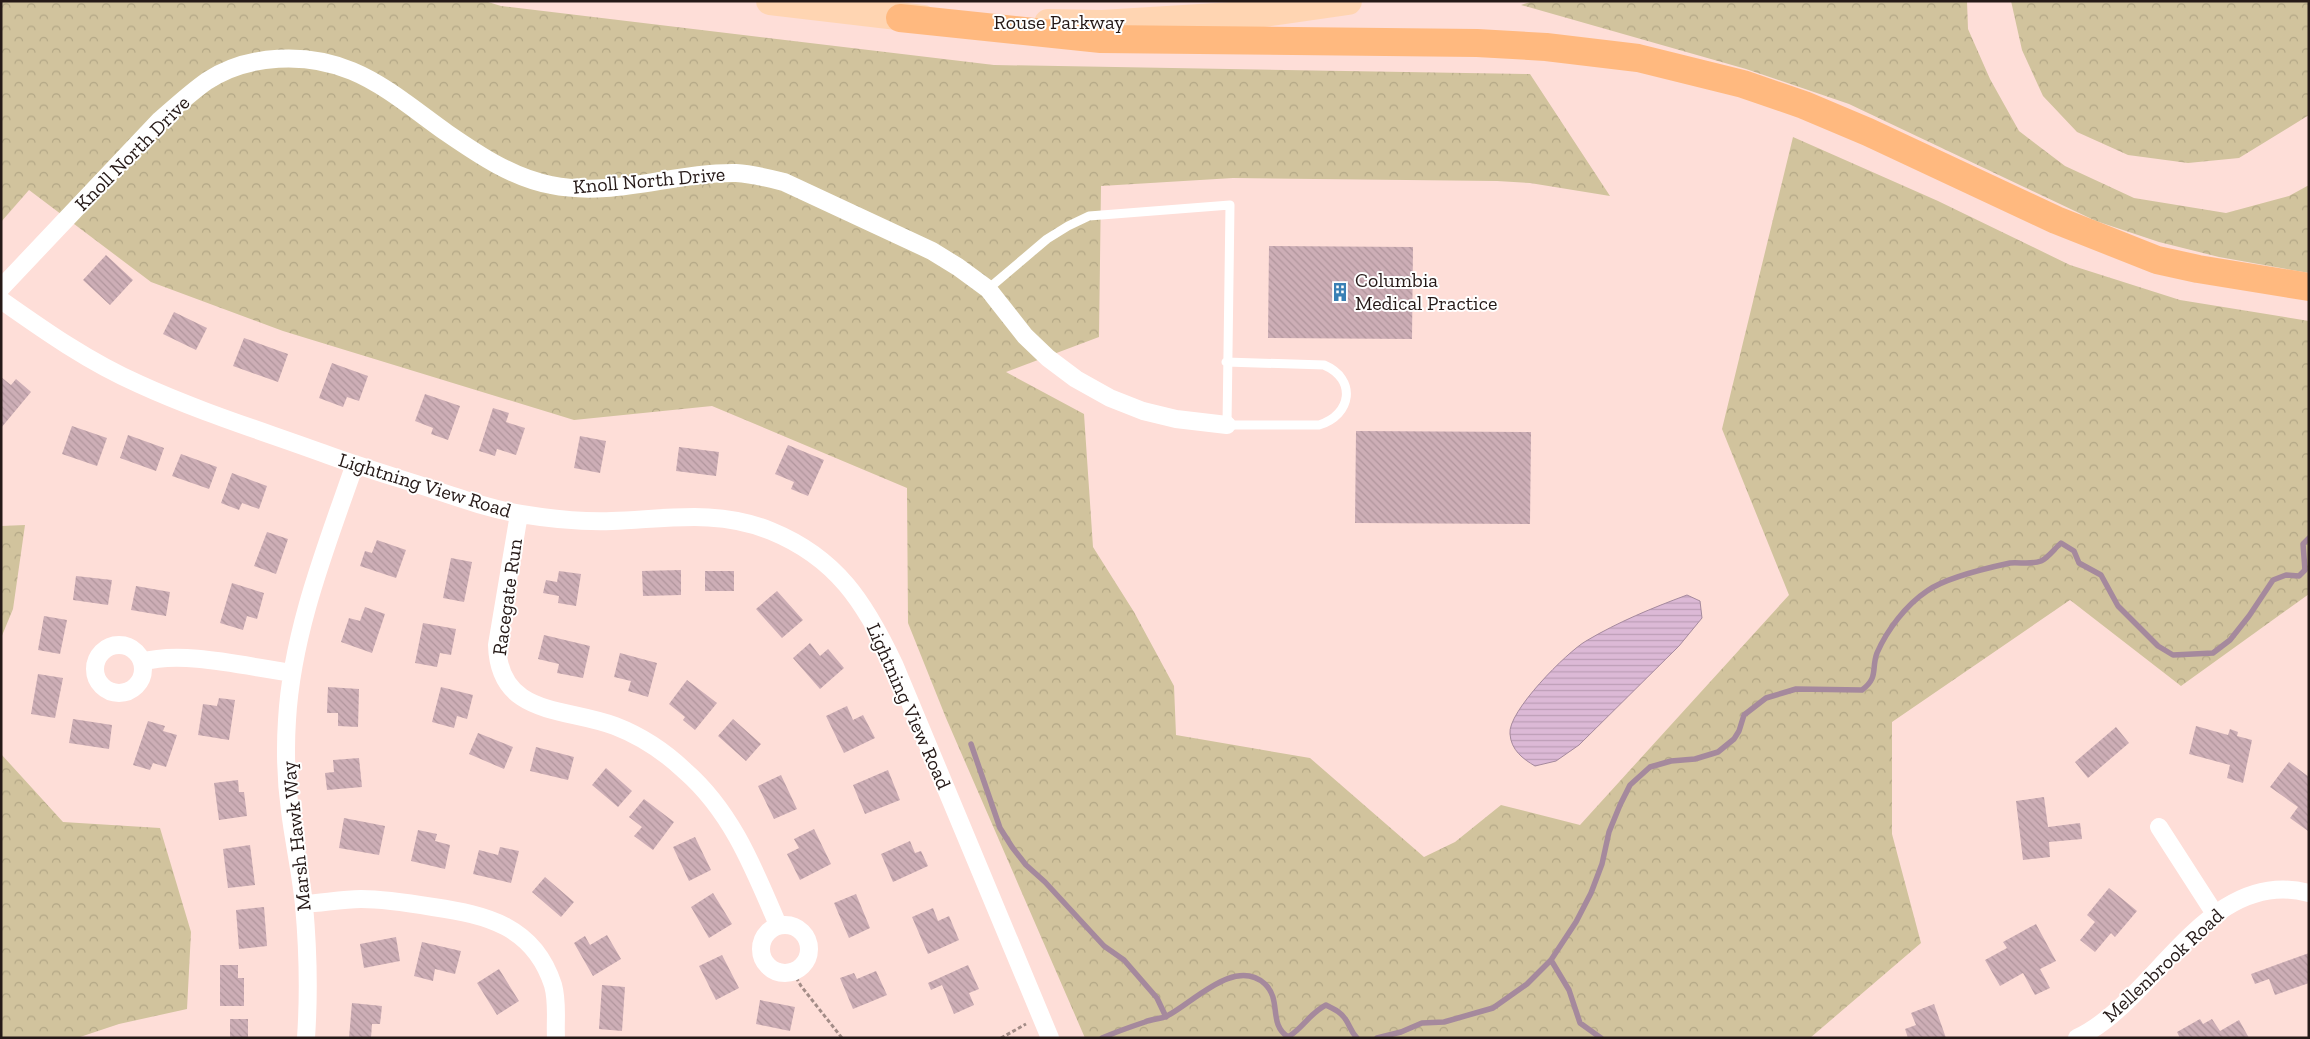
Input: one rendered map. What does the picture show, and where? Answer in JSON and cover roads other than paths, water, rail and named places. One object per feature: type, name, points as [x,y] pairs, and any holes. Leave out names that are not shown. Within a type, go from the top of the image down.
[{"type":"highway","points":[[900,18],[1101,39],[1477,43],[1546,47],[1638,58],[1743,84],[1804,105],[1868,132],[2056,220],[2157,260],[2198,269],[2309,287]]},
{"type":"main road","name":"Rouse Parkway","points":[[770,1],[900,18],[985,23],[1102,24],[1249,15],[1348,1]]},
{"type":"street","name":"Knoll North Drive","points":[[1,288],[160,120],[194,91],[230,69],[274,59],[301,58],[352,71],[376,84],[474,152],[529,180],[578,189],[608,188],[703,175],[735,173],[758,175],[784,182],[932,251],[988,289],[1026,336],[1048,358],[1076,379],[1101,393],[1143,411],[1176,419],[1227,425]]},
{"type":"street","name":"Lightning View Road","points":[[1,300],[52,336],[137,384],[355,464],[473,503],[519,514],[569,520],[610,521],[705,516],[735,519],[771,531],[795,543],[830,566],[852,591],[874,622],[894,664],[1050,1038]]},
{"type":"street","name":"Marsh Hawk Way","points":[[306,1038],[307,966],[304,904],[290,810],[286,764],[287,720],[292,673],[304,621],[320,565],[355,464]]},
{"type":"street","name":"Racegate Run","points":[[519,514],[497,646],[497,662],[502,676],[513,690],[526,701],[540,708],[615,726],[648,743],[685,770],[704,788],[739,838],[778,925]]},
{"type":"street","points":[[142,662],[159,657],[181,657],[292,673]]},
{"type":"street","points":[[2159,826],[2214,914]]},
{"type":"street","name":"Mellenbrook Road","points":[[2077,1038],[2107,1019],[2128,1002],[2214,914],[2234,902],[2268,890],[2298,890],[2309,893]]},
{"type":"street","points":[[304,904],[360,899],[390,901],[473,913],[494,920],[515,932],[532,947],[545,966],[557,1005],[556,1038]]},
{"type":"street","points":[[778,925],[795,926],[802,930],[810,945],[806,961],[793,972],[778,972],[771,969],[762,956],[762,941],[771,929],[778,925]]},
{"type":"lane","points":[[988,289],[1047,239],[1089,216],[1230,204],[1226,362],[1227,425],[1319,425],[1330,422],[1337,416],[1345,403],[1346,394],[1342,378],[1337,372],[1324,365],[1226,362]]},
{"type":"waterway","points":[[1377,1038],[1401,1032],[1422,1023],[1444,1022],[1493,1008],[1527,984],[1551,960],[1576,922],[1591,893],[1602,864],[1609,832],[1630,785],[1650,767],[1671,761],[1695,759],[1718,752],[1734,739],[1739,731],[1744,715],[1766,698],[1796,689],[1862,690],[1873,677],[1877,653],[1892,627],[1912,603],[1935,586],[1967,574],[2001,565],[2044,560],[2061,543],[2074,551],[2079,563],[2101,575],[2118,606],[2158,646],[2173,655],[2213,653],[2230,640],[2273,580],[2286,575],[2299,576],[2305,570],[2303,544],[2309,538]]},
{"type":"waterway","points":[[971,744],[1000,828],[1012,847],[1026,865],[1045,882],[1104,946],[1124,960],[1157,998],[1166,1017]]},
{"type":"waterway","points":[[1551,960],[1569,990],[1580,1023],[1601,1038]]},
{"type":"waterway","points":[[1102,1038],[1167,1016],[1215,985],[1241,976],[1253,977],[1265,984],[1270,990],[1278,1025],[1288,1037],[1315,1012],[1326,1005],[1342,1015],[1357,1038]]},
{"type":"place","name":"Columbia Medical Practice","points":[[1340,292]]}]
